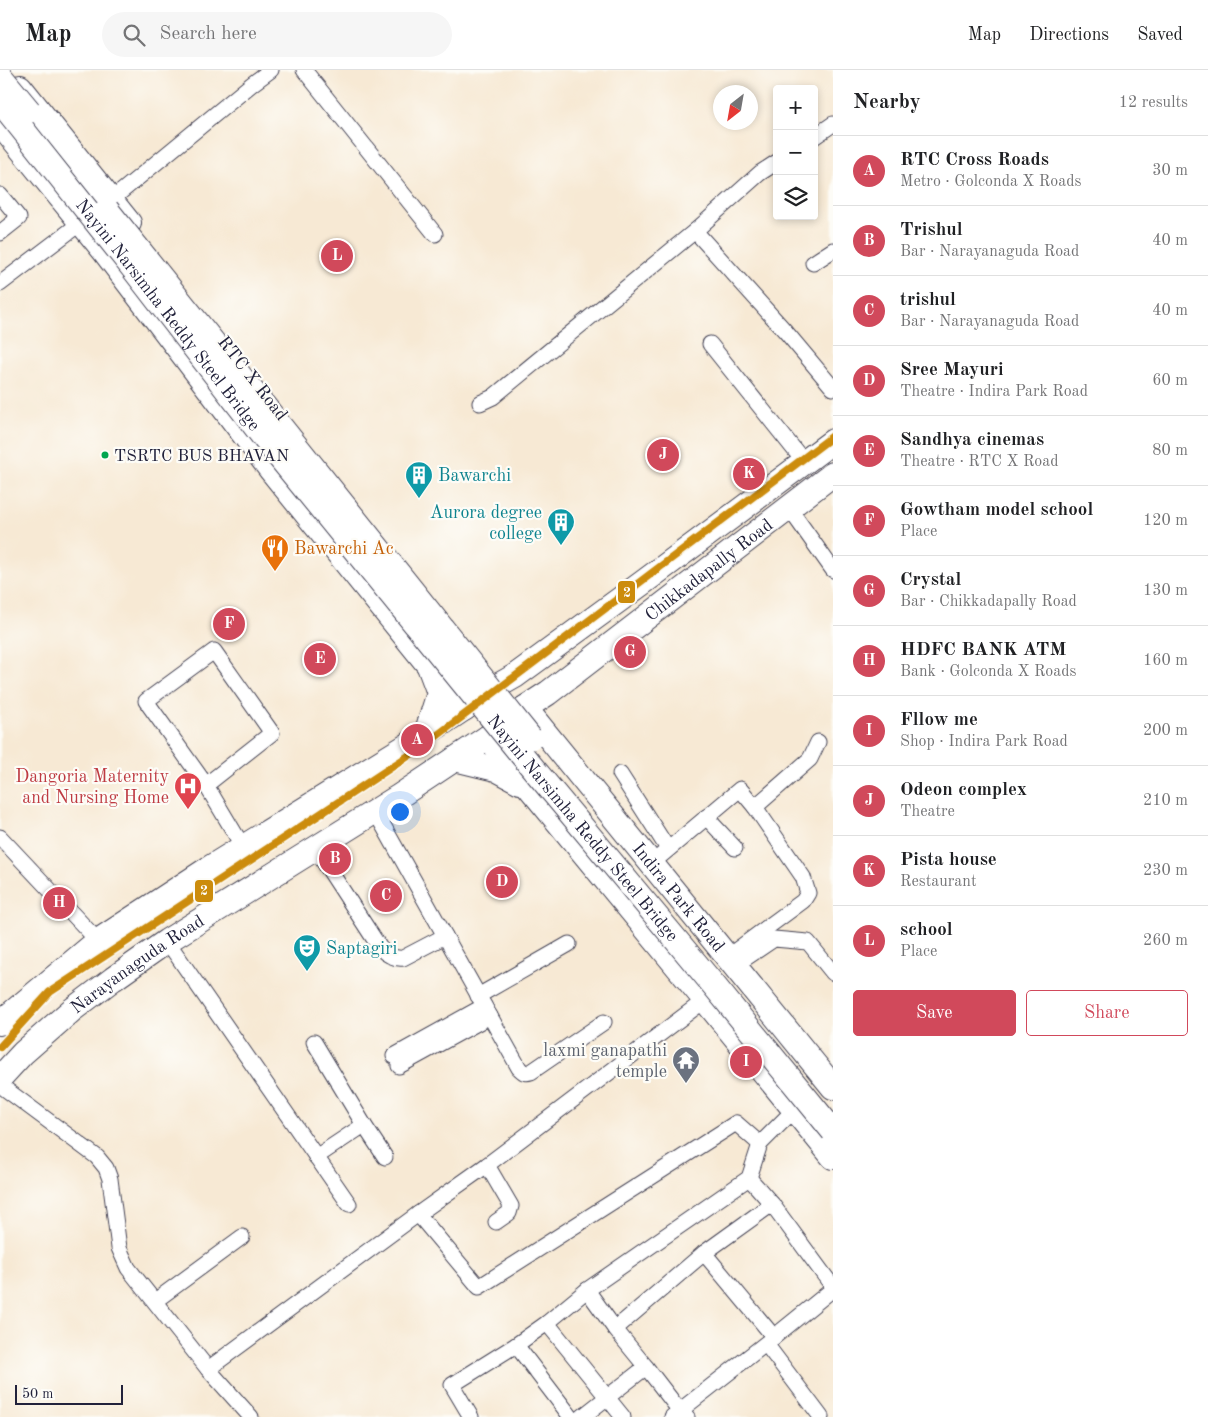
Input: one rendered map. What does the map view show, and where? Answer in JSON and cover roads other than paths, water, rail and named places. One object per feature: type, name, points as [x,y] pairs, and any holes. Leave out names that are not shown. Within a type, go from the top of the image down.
[{"type":"main road","name":"RTC X Road","points":[[6,70],[482,664],[508,680]]},
{"type":"main road","name":"Nayini Narsimha Reddy Steel Bridge","points":[[0,76],[538,749],[675,916],[833,1091]]},
{"type":"main road","name":"Nayini Narsimha Reddy Steel Bridge","points":[[0,101],[285,463],[522,755],[833,1131]]},
{"type":"main road","points":[[0,123],[105,252],[271,470],[464,709]]},
{"type":"main road","name":"Chikkadapally Road","points":[[0,1023],[98,941],[211,867],[426,734],[508,680],[833,442]]},
{"type":"main road","name":"Chikkadapally Road","points":[[488,738],[532,717],[548,694],[833,474]]},
{"type":"main road","points":[[674,560],[691,584]]},
{"type":"main road","points":[[377,601],[414,577]]},
{"type":"main road","points":[[426,734],[439,693],[428,663]]},
{"type":"main road","name":"Indira Park Road","points":[[532,717],[602,803],[660,857],[730,962],[833,1091]]},
{"type":"main road","points":[[488,738],[833,1157]]},
{"type":"main road","name":"Narayanaguda Road","points":[[0,1078],[23,1053],[72,1010],[167,941],[488,738]]},
{"type":"main road","points":[[455,759],[496,769],[526,785]]},
{"type":"main road","points":[[565,832],[602,803]]},
{"type":"street","points":[[0,284],[111,200],[271,70]]},
{"type":"street","points":[[304,70],[435,234]]},
{"type":"street","points":[[818,134],[833,124]]},
{"type":"street","points":[[480,403],[494,397],[695,231],[760,173],[773,165]]},
{"type":"street","points":[[0,195],[19,218],[0,233]]},
{"type":"street","points":[[695,231],[786,332],[833,388]]},
{"type":"street","points":[[813,263],[833,250]]},
{"type":"street","points":[[710,344],[805,463]]},
{"type":"street","points":[[789,508],[833,570]]},
{"type":"street","points":[[206,785],[272,733],[214,652],[146,701],[206,785],[243,847]]},
{"type":"street","points":[[755,807],[810,759],[818,742]]},
{"type":"street","points":[[620,774],[660,857],[740,790],[755,807],[803,877],[808,893],[803,901],[730,962]]},
{"type":"street","points":[[375,811],[519,1068],[523,1072],[527,1073],[604,1022]]},
{"type":"street","points":[[706,817],[735,848]]},
{"type":"street","points":[[0,837],[98,941]]},
{"type":"street","points":[[315,848],[380,948],[386,954],[403,958],[445,936]]},
{"type":"street","points":[[730,962],[774,939],[799,941],[808,942],[833,973]]},
{"type":"street","points":[[167,941],[348,1204]]},
{"type":"street","points":[[396,1061],[484,1006],[568,944]]},
{"type":"street","points":[[208,1369],[487,1165],[705,1000]]},
{"type":"street","points":[[314,1042],[385,1157]]},
{"type":"street","points":[[0,1085],[97,1157],[106,1168],[110,1179],[119,1248],[128,1268],[208,1369],[251,1417]]},
{"type":"street","points":[[471,1417],[452,1385],[516,1345],[547,1323],[587,1290],[749,1178],[760,1144],[794,1110]]},
{"type":"street","points":[[418,1214],[479,1287],[736,1123],[760,1144]]},
{"type":"street","points":[[316,1157],[364,1125]]},
{"type":"street","points":[[487,1165],[511,1206],[509,1213],[496,1222]]},
{"type":"street","points":[[587,1290],[680,1415],[833,1288],[772,1204],[749,1178]]},
{"type":"street","points":[[615,1328],[704,1253],[772,1204]]},
{"type":"street","points":[[155,1302],[242,1237]]},
{"type":"street","points":[[704,1253],[770,1340],[821,1417]]},
{"type":"street","points":[[547,1323],[623,1417]]},
{"type":"street","points":[[516,1345],[571,1417]]},
{"type":"street","points":[[582,1417],[646,1367]]},
{"type":"place","name":"school","points":[[337,256]]},
{"type":"place","name":"TSRTC BUS BHAVAN","points":[[105,455]]},
{"type":"place","name":"Odeon complex","points":[[663,455]]},
{"type":"place","name":"Pista house","points":[[749,474]]},
{"type":"place","name":"Bawarchi","points":[[419,499]]},
{"type":"place","name":"Aurora degree college","points":[[561,546]]},
{"type":"place","name":"Bawarchi Ac","points":[[275,572]]},
{"type":"place","name":"Gowtham model school","points":[[229,624]]},
{"type":"place","name":"Crystal","points":[[630,652]]},
{"type":"place","name":"Sandhya cinemas","points":[[320,659]]},
{"type":"place","name":"RTC Cross Roads","points":[[417,740]]},
{"type":"place","name":"Dangoria Maternity and Nursing Home","points":[[188,810]]},
{"type":"place","name":"Trishul","points":[[335,859]]},
{"type":"place","name":"Sree Mayuri","points":[[502,882]]},
{"type":"place","name":"trishul","points":[[386,896]]},
{"type":"place","name":"HDFC BANK ATM","points":[[59,903]]},
{"type":"place","name":"Saptagiri","points":[[307,972]]},
{"type":"place","name":"Fllow me","points":[[746,1062]]},
{"type":"place","name":"laxmi ganapathi temple","points":[[686,1084]]}]
